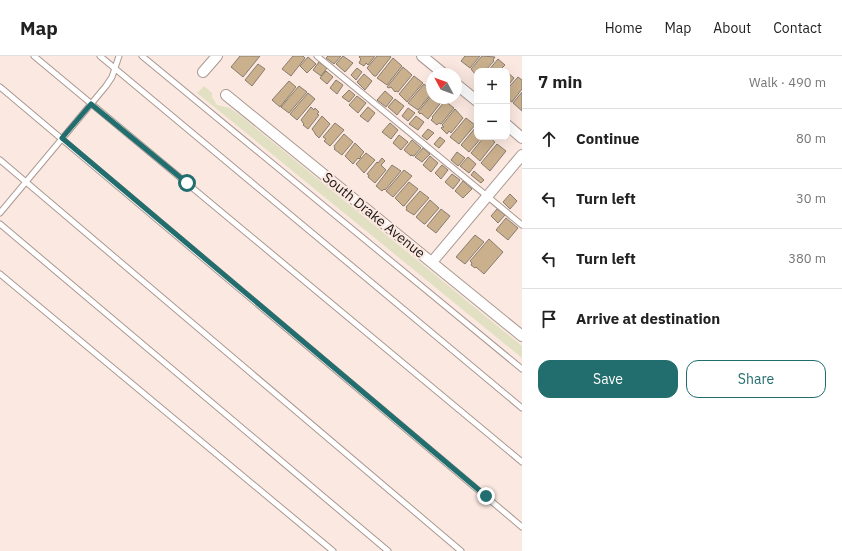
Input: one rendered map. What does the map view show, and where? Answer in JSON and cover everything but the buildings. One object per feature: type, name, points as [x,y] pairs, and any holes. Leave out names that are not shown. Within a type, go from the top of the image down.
[{"type":"street","points":[[203,72],[217,56]]},
{"type":"street","points":[[422,56],[437,68]]},
{"type":"street","points":[[462,89],[474,99]]},
{"type":"street","name":"South Drake Avenue","points":[[226,95],[522,336]]},
{"type":"street","points":[[510,128],[522,138]]},
{"type":"street","points":[[432,262],[522,155]]},
{"type":"lane","points":[[34,56],[522,462]]},
{"type":"lane","points":[[100,56],[522,408]]},
{"type":"lane","points":[[0,213],[112,77],[119,56]]},
{"type":"lane","points":[[142,56],[522,369]]},
{"type":"lane","points":[[317,56],[522,225]]},
{"type":"lane","points":[[0,87],[522,527]]},
{"type":"lane","points":[[0,160],[461,551]]},
{"type":"lane","points":[[0,224],[388,551]]},
{"type":"lane","points":[[0,274],[333,551]]},
{"type":"shaded area","points":[[204,86],[212,93],[212,97],[217,105],[230,108],[241,116],[522,346],[522,358],[197,93]]},
{"type":"route","points":[[187,183],[91,104],[62,138],[486,496]]}]
